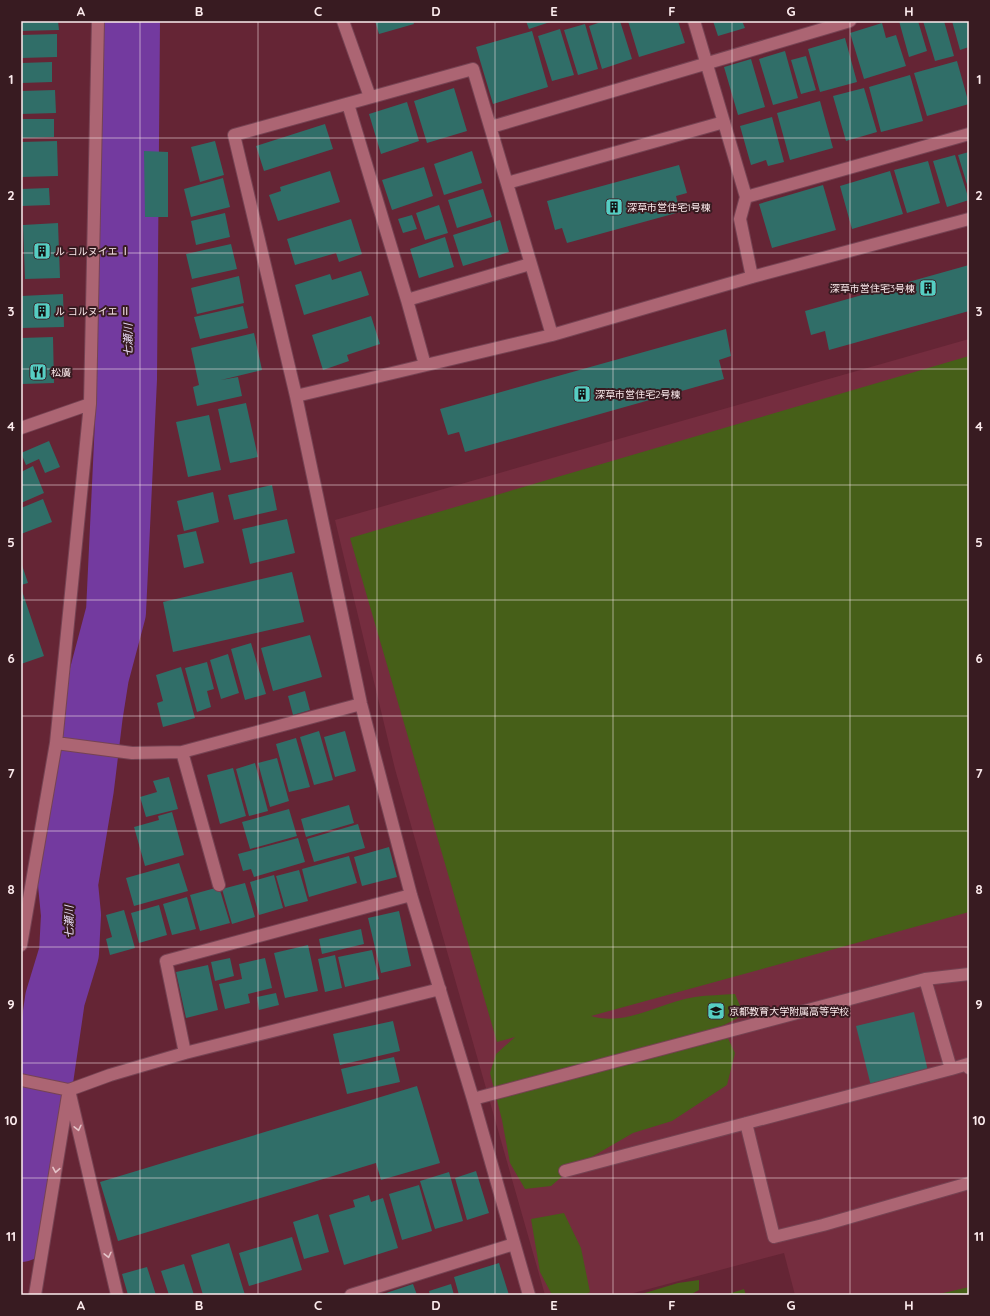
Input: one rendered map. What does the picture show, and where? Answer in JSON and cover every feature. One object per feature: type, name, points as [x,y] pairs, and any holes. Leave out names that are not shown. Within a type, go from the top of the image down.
[{"type":"street","points":[[21,945],[56,743],[90,404],[98,21]]},
{"type":"street","points":[[344,21],[370,98]]},
{"type":"street","points":[[694,21],[746,196],[740,219],[752,277]]},
{"type":"street","points":[[491,127],[706,62],[850,21]]},
{"type":"street","points":[[529,1295],[473,1099],[411,895],[361,704],[296,396],[234,135],[473,69],[552,335]]},
{"type":"street","points":[[348,104],[425,365]]},
{"type":"street","points":[[507,183],[724,122]]},
{"type":"street","points":[[746,196],[969,134]]},
{"type":"street","points":[[296,396],[552,335],[752,277],[969,219]]},
{"type":"street","points":[[407,300],[530,264]]},
{"type":"street","points":[[21,428],[90,404]]},
{"type":"street","points":[[56,743],[132,753],[182,752],[361,704]]},
{"type":"street","points":[[182,752],[219,885]]},
{"type":"street","points":[[186,1053],[166,961],[411,895]]},
{"type":"street","points":[[473,1099],[925,979],[969,974]]},
{"type":"street","points":[[925,979],[951,1069]]},
{"type":"street","points":[[26,1081],[64,1089],[186,1053],[440,989]]},
{"type":"street","points":[[565,1171],[968,1064],[969,1068]]},
{"type":"street","points":[[35,1295],[64,1089]]},
{"type":"street","points":[[64,1089],[117,1295]]},
{"type":"street","points":[[746,1123],[774,1237],[824,1226],[969,1183]]},
{"type":"street","points":[[351,1295],[514,1244]]},
{"type":"shaded area","name":"京都教育大学附属高等学校","points":[[969,339],[969,1295],[795,1295],[784,1253],[626,1295],[545,1295],[395,769],[335,520]]},
{"type":"green space","name":"京都教育大学附属高等学校","points":[[969,356],[969,912],[591,1016],[604,1019],[617,1018],[630,1016],[695,997],[735,994],[744,1015],[722,1026],[735,1053],[727,1085],[672,1121],[633,1133],[571,1169],[551,1186],[525,1189],[510,1163],[502,1120],[490,1073],[496,1054],[515,1037],[497,1042],[350,538]]},
{"type":"green space","points":[[564,1213],[581,1248],[590,1292],[585,1295],[552,1295],[540,1272],[531,1219]]},
{"type":"green space","points":[[699,1280],[699,1290],[690,1295],[638,1295],[678,1283]]},
{"type":"green space","points":[[969,1287],[969,1295],[935,1295]]},
{"type":"green space","points":[[744,1289],[746,1295],[725,1295]]},
{"type":"building","points":[[21,21],[58,21],[59,30],[21,31]]},
{"type":"building","points":[[375,21],[413,21],[414,24],[379,34]]},
{"type":"building","points":[[526,21],[553,21],[529,29]]},
{"type":"building","points":[[604,21],[620,21],[632,59],[602,69],[589,26]]},
{"type":"building","points":[[628,21],[678,21],[685,43],[639,57]]},
{"type":"building","points":[[713,21],[742,21],[745,28],[718,36]]},
{"type":"building","points":[[899,21],[918,21],[927,51],[909,57]]},
{"type":"building","points":[[923,21],[944,21],[954,56],[935,61]]},
{"type":"building","points":[[952,21],[969,21],[969,47],[960,50]]},
{"type":"building","points":[[882,23],[886,38],[896,35],[906,66],[864,79],[850,33]]},
{"type":"building","points":[[585,24],[598,69],[578,75],[564,30]]},
{"type":"building","points":[[560,29],[574,75],[552,81],[538,36]]},
{"type":"building","points":[[532,31],[548,87],[493,104],[476,47]]},
{"type":"building","points":[[57,34],[57,57],[21,58],[21,35]]},
{"type":"building","points":[[845,38],[857,82],[820,92],[808,49]]},
{"type":"building","points":[[785,51],[798,98],[773,105],[759,59]]},
{"type":"building","points":[[806,56],[816,90],[801,94],[791,60]]},
{"type":"building","points":[[751,59],[765,107],[738,115],[724,67]]},
{"type":"building","points":[[957,61],[969,104],[927,116],[914,73]]},
{"type":"building","points":[[52,62],[52,82],[21,83],[21,63]]},
{"type":"building","points":[[910,75],[923,121],[881,132],[869,87]]},
{"type":"building","points":[[454,88],[467,131],[427,143],[414,101]]},
{"type":"building","points":[[864,88],[877,132],[846,141],[833,96]]},
{"type":"building","points":[[55,90],[56,113],[21,114],[21,91]]},
{"type":"building","points":[[820,101],[833,148],[790,160],[777,113]]},
{"type":"building","points":[[407,102],[419,141],[381,154],[369,114]]},
{"type":"building","points":[[772,117],[784,162],[768,166],[766,160],[751,165],[740,126]]},
{"type":"building","points":[[21,119],[54,119],[54,137],[21,138]]},
{"type":"building","points":[[325,124],[333,149],[264,171],[256,146]]},
{"type":"building","points":[[57,141],[58,176],[21,177],[21,142]]},
{"type":"building","points":[[215,141],[224,175],[200,182],[191,147]]},
{"type":"building","points":[[144,151],[168,152],[168,217],[145,217]]},
{"type":"building","points":[[472,151],[482,183],[444,195],[434,164]]},
{"type":"building","points":[[969,152],[969,191],[958,155]]},
{"type":"building","points":[[955,155],[969,200],[947,207],[933,161]]},
{"type":"building","points":[[928,161],[940,203],[907,213],[894,170]]},
{"type":"building","name":"深草市営住宅1号棟","points":[[679,165],[687,193],[676,196],[680,212],[567,243],[562,228],[555,230],[547,201]]},
{"type":"building","points":[[424,167],[433,196],[392,210],[382,180]]},
{"type":"building","points":[[330,171],[340,202],[278,221],[269,195],[281,191],[280,187]]},
{"type":"building","points":[[890,171],[903,214],[852,229],[840,186]]},
{"type":"building","points":[[223,178],[230,207],[191,217],[184,189]]},
{"type":"building","points":[[823,185],[836,230],[772,248],[759,204]]},
{"type":"building","points":[[49,188],[50,205],[21,206],[21,189]]},
{"type":"building","points":[[483,189],[492,217],[457,228],[448,200]]},
{"type":"building","points":[[439,205],[448,233],[425,240],[416,213]]},
{"type":"building","points":[[225,213],[230,237],[196,245],[191,221]]},
{"type":"building","points":[[412,215],[417,229],[403,233],[398,219]]},
{"type":"building","points":[[351,219],[362,254],[339,262],[336,253],[295,265],[287,239]]},
{"type":"building","points":[[500,220],[509,252],[463,266],[453,235]]},
{"type":"building","name":"ル コルヌイエ Ⅰ","points":[[58,223],[60,278],[25,279],[23,225]]},
{"type":"building","points":[[445,237],[454,267],[419,278],[410,249]]},
{"type":"building","points":[[231,244],[237,269],[192,279],[186,254]]},
{"type":"building","name":"深草市営住宅3号棟","points":[[969,265],[969,311],[829,350],[825,331],[811,335],[805,311]]},
{"type":"building","points":[[361,271],[369,295],[304,315],[295,285],[330,274],[332,280]]},
{"type":"building","points":[[239,276],[244,303],[197,314],[191,288]]},
{"type":"building","name":"ル コルヌイエ Ⅱ","points":[[63,294],[64,327],[21,328],[21,296]]},
{"type":"building","points":[[243,306],[248,328],[200,339],[194,317]]},
{"type":"building","points":[[371,316],[380,344],[347,355],[349,361],[323,370],[312,335]]},
{"type":"building","name":"深草市営住宅2号棟","points":[[726,329],[731,356],[719,360],[724,379],[465,452],[459,432],[448,435],[440,409]]},
{"type":"building","points":[[254,333],[262,370],[221,380],[238,377],[242,396],[197,406],[193,387],[199,385],[191,348]]},
{"type":"building","name":"松廣","points":[[53,337],[54,383],[22,384],[21,338]]},
{"type":"building","points":[[246,403],[258,457],[230,463],[218,409]]},
{"type":"building","points":[[209,415],[221,470],[188,477],[176,422]]},
{"type":"building","points":[[49,441],[60,467],[45,473],[39,459],[26,465],[21,453]]},
{"type":"building","points":[[33,466],[44,493],[21,503],[21,472]]},
{"type":"building","points":[[272,485],[277,510],[234,520],[228,495]]},
{"type":"building","points":[[213,492],[219,522],[184,531],[177,501]]},
{"type":"building","points":[[43,499],[52,522],[21,534],[21,508]]},
{"type":"building","points":[[287,519],[295,553],[250,564],[242,529]]},
{"type":"building","points":[[196,531],[204,563],[184,568],[177,535]]},
{"type":"building","points":[[21,562],[28,583],[21,585]]},
{"type":"building","points":[[292,572],[304,622],[173,652],[163,602]]},
{"type":"building","points":[[21,588],[44,656],[21,664]]},
{"type":"building","points":[[310,635],[322,677],[273,691],[261,648]]},
{"type":"building","points":[[251,643],[266,694],[245,700],[231,649]]},
{"type":"building","points":[[228,654],[239,693],[221,699],[210,660]]},
{"type":"building","points":[[207,662],[214,689],[207,691],[211,707],[197,712],[185,668]]},
{"type":"building","points":[[181,667],[195,718],[163,727],[157,703],[163,701],[156,675]]},
{"type":"building","points":[[305,691],[310,710],[293,715],[288,696]]},
{"type":"building","points":[[319,731],[333,780],[314,785],[300,737]]},
{"type":"building","points":[[345,731],[356,771],[335,777],[324,737]]},
{"type":"building","points":[[296,738],[310,787],[289,792],[276,744]]},
{"type":"building","points":[[277,758],[289,801],[270,807],[258,763]]},
{"type":"building","points":[[255,763],[268,811],[249,816],[236,769]]},
{"type":"building","points":[[233,768],[246,816],[220,824],[207,775]]},
{"type":"building","points":[[169,777],[178,809],[146,817],[140,797],[157,792],[153,781]]},
{"type":"building","points":[[349,805],[354,823],[306,837],[301,819]]},
{"type":"building","points":[[289,809],[297,836],[250,849],[242,822]]},
{"type":"building","points":[[172,812],[184,855],[145,866],[134,827],[159,820],[158,816]]},
{"type":"building","points":[[358,824],[365,848],[314,862],[307,839]]},
{"type":"building","points":[[298,838],[305,862],[254,877],[251,869],[243,871],[238,854]]},
{"type":"building","points":[[389,847],[397,877],[362,886],[354,857]]},
{"type":"building","points":[[349,856],[357,883],[309,897],[302,869]]},
{"type":"building","points":[[179,863],[188,891],[134,906],[126,878]]},
{"type":"building","points":[[299,870],[308,901],[285,907],[276,876]]},
{"type":"building","points":[[274,875],[283,908],[259,915],[250,882]]},
{"type":"building","points":[[245,883],[255,917],[232,924],[222,889]]},
{"type":"building","points":[[219,887],[230,923],[200,931],[190,895]]},
{"type":"building","points":[[187,897],[196,929],[172,935],[163,904]]},
{"type":"building","points":[[159,905],[167,935],[139,943],[131,913]]},
{"type":"building","points":[[124,910],[135,948],[110,955],[106,939],[112,937],[106,915]]},
{"type":"building","points":[[399,911],[411,966],[381,973],[368,918]]},
{"type":"building","points":[[361,929],[364,944],[322,954],[319,939]]},
{"type":"building","points":[[308,945],[318,991],[285,998],[274,953]]},
{"type":"building","points":[[372,950],[379,979],[345,987],[338,957]]},
{"type":"building","points":[[335,955],[342,988],[325,992],[318,959]]},
{"type":"building","points":[[230,958],[234,976],[215,981],[211,962]]},
{"type":"building","points":[[265,958],[272,988],[248,994],[250,1003],[225,1009],[219,984],[242,979],[239,964]]},
{"type":"building","points":[[208,965],[218,1010],[186,1018],[176,972]]},
{"type":"building","points":[[276,993],[279,1005],[259,1010],[257,997]]},
{"type":"building","points":[[914,1012],[928,1071],[871,1086],[856,1026]]},
{"type":"building","points":[[393,1021],[400,1051],[340,1065],[333,1034]]},
{"type":"building","points":[[394,1057],[400,1082],[347,1094],[341,1069]]},
{"type":"building","points":[[417,1086],[440,1163],[381,1180],[376,1163],[118,1241],[100,1182]]},
{"type":"building","points":[[476,1171],[489,1213],[467,1220],[455,1178]]},
{"type":"building","points":[[449,1172],[463,1221],[435,1229],[420,1181]]},
{"type":"building","points":[[419,1185],[432,1231],[402,1240],[389,1194]]},
{"type":"building","points":[[369,1195],[371,1202],[383,1198],[398,1248],[344,1265],[329,1215],[355,1207],[353,1200]]},
{"type":"building","points":[[318,1214],[329,1252],[304,1259],[293,1222]]},
{"type":"building","points":[[292,1237],[302,1270],[249,1286],[239,1253]]},
{"type":"building","points":[[229,1243],[245,1295],[203,1295],[191,1255]]},
{"type":"building","points":[[499,1263],[509,1295],[459,1295],[454,1277]]},
{"type":"building","points":[[184,1264],[194,1295],[169,1295],[161,1271]]},
{"type":"building","points":[[147,1267],[156,1295],[128,1295],[122,1274]]},
{"type":"building","points":[[413,1284],[417,1295],[380,1295]]},
{"type":"building","points":[[451,1284],[454,1295],[430,1295],[429,1291]]},
{"type":"waterway","name":"七瀬川","points":[[21,1232],[55,999],[69,953],[71,915],[68,884],[84,788],[93,714],[99,676],[116,612],[127,379],[130,21]]},
{"type":"place","name":"深草市営住宅1号棟","points":[[614,207]]},
{"type":"place","name":"ル コルヌイエ Ⅰ","points":[[42,251]]},
{"type":"place","name":"深草市営住宅3号棟","points":[[928,288]]},
{"type":"place","name":"ル コルヌイエ Ⅱ","points":[[42,311]]},
{"type":"place","name":"松廣","points":[[38,372]]},
{"type":"place","name":"深草市営住宅2号棟","points":[[582,394]]},
{"type":"place","name":"京都教育大学附属高等学校","points":[[716,1011]]}]
